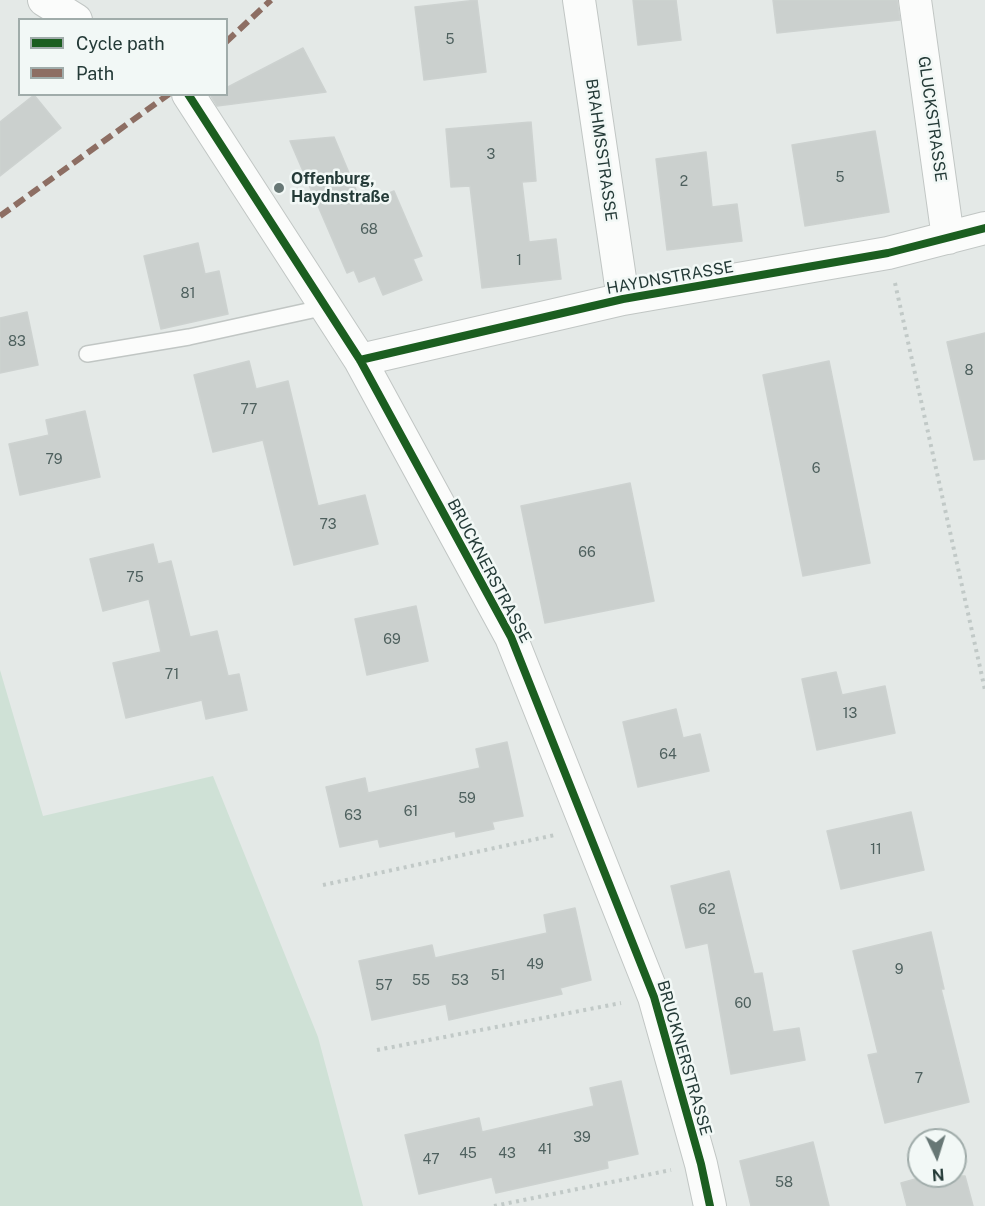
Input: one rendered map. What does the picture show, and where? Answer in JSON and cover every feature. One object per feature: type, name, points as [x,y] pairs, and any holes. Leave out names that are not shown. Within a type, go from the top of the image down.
[{"type":"street","points":[[44,0],[73,18]]},
{"type":"street","name":"BRAHMSSTRASSE","points":[[579,0],[623,300]]},
{"type":"street","name":"GLUCKSTRASSE","points":[[915,0],[948,238]]},
{"type":"street","name":"BRUCKNERSTRASSE","points":[[189,96],[360,360],[511,637],[654,997],[701,1164],[710,1206]]},
{"type":"street","name":"HAYDNSTRASSE","points":[[360,360],[623,300],[888,253],[985,228]]},
{"type":"lane","points":[[87,354],[189,337],[326,307]]},
{"type":"path","points":[[888,253],[985,690]]},
{"type":"path","points":[[323,885],[588,828]]},
{"type":"path","points":[[377,1050],[654,997]]},
{"type":"path","points":[[494,1206],[701,1164]]},
{"type":"green space","points":[[0,670],[43,816],[213,776],[318,1037],[363,1206],[0,1206]]},
{"type":"building","points":[[477,0],[486,72],[424,80],[415,7]]},
{"type":"building","points":[[633,0],[676,0],[681,40],[638,45]]},
{"type":"building","points":[[773,0],[897,0],[900,20],[777,33]]},
{"type":"building","points":[[303,48],[326,92],[217,106],[211,96],[228,96],[228,87]]},
{"type":"building","points":[[35,96],[61,128],[0,176],[0,122]]},
{"type":"building","points":[[531,122],[536,181],[522,182],[529,242],[556,239],[561,279],[482,288],[470,186],[451,187],[446,129]]},
{"type":"building","points":[[875,131],[889,212],[805,226],[792,145]]},
{"type":"building","points":[[334,137],[362,204],[394,191],[422,256],[413,259],[422,280],[383,295],[375,276],[359,282],[354,270],[347,273],[290,141]]},
{"type":"building","points":[[706,152],[712,207],[737,204],[742,241],[667,250],[656,159]]},
{"type":"building","points":[[198,243],[205,274],[219,271],[228,314],[161,329],[144,256]]},
{"type":"building","points":[[27,312],[38,365],[0,373],[0,318]]},
{"type":"building","points":[[985,333],[985,459],[974,460],[947,342]]},
{"type":"building","points":[[249,361],[256,389],[288,381],[318,506],[365,495],[378,544],[294,565],[263,440],[213,452],[194,375]]},
{"type":"building","points":[[829,361],[870,563],[803,576],[763,375]]},
{"type":"building","points":[[85,411],[100,477],[20,495],[9,444],[49,435],[46,420]]},
{"type":"building","points":[[630,483],[654,601],[545,623],[521,506]]},
{"type":"building","points":[[153,544],[158,564],[171,561],[190,637],[217,631],[228,676],[239,674],[247,710],[206,719],[202,700],[126,718],[113,663],[161,652],[149,599],[103,611],[90,559]]},
{"type":"building","points":[[416,606],[428,661],[367,675],[355,619]]},
{"type":"building","points":[[836,672],[842,695],[885,686],[895,733],[817,750],[802,679]]},
{"type":"building","points":[[676,709],[683,738],[700,734],[709,771],[638,787],[623,722]]},
{"type":"building","points":[[507,742],[523,816],[492,822],[494,829],[456,837],[455,831],[380,847],[378,839],[340,847],[326,787],[365,778],[368,793],[480,768],[476,749]]},
{"type":"building","points":[[911,812],[924,870],[841,889],[827,831]]},
{"type":"building","points":[[729,871],[754,974],[762,973],[773,1032],[799,1028],[805,1060],[731,1074],[708,943],[686,948],[671,886]]},
{"type":"building","points":[[575,908],[591,980],[560,988],[562,994],[449,1020],[446,1004],[372,1020],[359,961],[432,945],[435,958],[547,933],[544,915]]},
{"type":"building","points":[[931,932],[944,989],[941,989],[969,1102],[885,1123],[868,1055],[878,1053],[853,951]]},
{"type":"building","points":[[621,1081],[638,1154],[607,1161],[608,1168],[496,1193],[492,1177],[419,1194],[405,1135],[479,1118],[482,1132],[594,1106],[590,1088]]},
{"type":"building","points":[[813,1142],[829,1206],[751,1206],[740,1161]]},
{"type":"building","points":[[907,1181],[907,1188],[967,1188],[967,1184],[973,1206],[907,1206],[901,1183]]},
{"type":"marked path","points":[[228,40],[271,0]]},
{"type":"marked path","points":[[0,216],[166,96]]},
{"type":"cycle path","points":[[189,96],[360,360],[511,637],[654,997],[701,1164],[710,1206]]},
{"type":"cycle path","points":[[360,360],[623,299],[888,253],[985,228]]},
{"type":"place","name":"Offenburg, Haydnstraße","points":[[279,188]]}]
